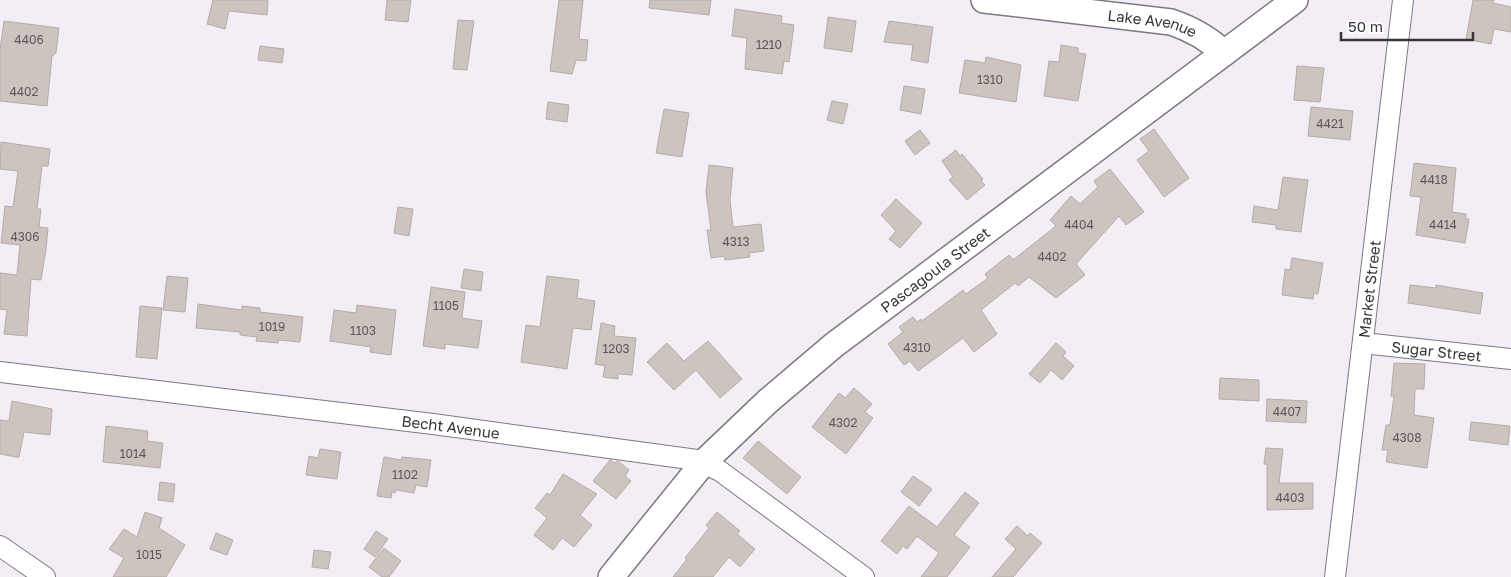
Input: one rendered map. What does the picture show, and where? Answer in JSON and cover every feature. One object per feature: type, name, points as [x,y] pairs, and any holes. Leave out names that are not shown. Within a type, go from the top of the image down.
[{"type":"street","name":"Lake Avenue","points":[[984,0],[1171,22],[1191,29],[1209,39],[1224,53]]},
{"type":"street","name":"Pascagoula Street","points":[[611,577],[704,462],[768,401],[834,345],[1295,0]]},
{"type":"street","name":"Market Street","points":[[1335,577],[1403,0]]},
{"type":"street","name":"Sugar Street","points":[[1363,342],[1511,359]]},
{"type":"street","name":"Becht Avenue","points":[[0,372],[434,424],[704,462],[720,471],[864,577]]},
{"type":"street","points":[[0,546],[45,577]]},
{"type":"building","points":[[213,0],[268,0],[267,15],[229,11],[225,29],[207,24]]},
{"type":"building","points":[[387,0],[411,0],[408,22],[385,20]]},
{"type":"building","points":[[559,0],[583,0],[579,39],[588,40],[586,61],[576,60],[572,74],[550,71]]},
{"type":"building","points":[[650,0],[711,0],[709,15],[649,8]]},
{"type":"building","points":[[1473,0],[1494,0],[1493,3],[1511,7],[1511,32],[1494,29],[1491,44],[1466,39]]},
{"type":"building","points":[[735,9],[782,16],[781,23],[794,25],[789,62],[784,61],[782,74],[745,69],[747,38],[732,36]]},
{"type":"building","points":[[828,17],[856,21],[852,52],[824,48]]},
{"type":"building","points":[[458,20],[474,21],[467,70],[453,69]]},
{"type":"building","points":[[4,21],[59,28],[56,53],[52,56],[47,106],[0,101],[0,50]]},
{"type":"building","points":[[889,21],[933,27],[928,63],[911,60],[913,45],[884,42]]},
{"type":"building","points":[[1061,45],[1078,48],[1078,53],[1086,54],[1078,101],[1044,96],[1049,61],[1059,62]]},
{"type":"building","points":[[260,46],[284,49],[282,63],[258,60]]},
{"type":"building","points":[[986,57],[1021,65],[1016,102],[959,93],[965,60],[985,63]]},
{"type":"building","points":[[1297,66],[1324,68],[1320,102],[1294,100]]},
{"type":"building","points":[[904,86],[925,89],[921,114],[900,110]]},
{"type":"building","points":[[832,101],[848,104],[843,124],[827,120]]},
{"type":"building","points":[[548,102],[569,105],[567,122],[546,119]]},
{"type":"building","points":[[1311,107],[1353,111],[1350,140],[1308,136]]},
{"type":"building","points":[[664,109],[689,113],[682,157],[656,153]]},
{"type":"building","points":[[1154,129],[1189,178],[1164,197],[1137,160],[1149,151],[1140,139]]},
{"type":"building","points":[[920,130],[930,143],[915,155],[905,141]]},
{"type":"building","points":[[1,142],[50,149],[48,166],[42,166],[37,209],[41,209],[39,227],[48,228],[46,249],[41,280],[31,279],[27,336],[4,334],[7,310],[0,309],[0,273],[17,275],[20,245],[1,243],[5,206],[13,207],[18,171],[0,169]]},
{"type":"building","points":[[956,150],[960,156],[962,154],[983,179],[981,181],[985,185],[967,200],[949,180],[953,177],[942,161]]},
{"type":"building","points":[[1414,163],[1456,168],[1452,212],[1466,214],[1466,219],[1469,219],[1465,243],[1416,235],[1421,197],[1410,196]]},
{"type":"building","points":[[709,165],[733,168],[730,200],[733,227],[761,224],[764,251],[749,253],[750,257],[725,260],[724,256],[711,258],[707,230],[711,230],[706,192]]},
{"type":"building","points":[[1110,169],[1144,212],[1126,225],[1119,216],[1076,264],[1085,275],[1056,298],[1029,277],[1018,286],[1015,283],[981,310],[997,334],[974,352],[963,338],[918,371],[910,361],[904,365],[888,344],[903,332],[899,327],[913,317],[917,322],[921,319],[922,321],[963,290],[966,294],[988,278],[985,274],[1009,255],[1013,260],[1056,226],[1050,220],[1071,196],[1080,204],[1098,187],[1094,181]]},
{"type":"building","points":[[1283,177],[1308,180],[1301,232],[1276,229],[1276,225],[1252,222],[1254,206],[1278,210]]},
{"type":"building","points":[[896,199],[922,223],[900,248],[889,239],[896,231],[881,215]]},
{"type":"building","points":[[398,207],[413,209],[409,236],[394,233]]},
{"type":"building","points":[[1292,258],[1323,263],[1318,294],[1314,293],[1313,299],[1282,295],[1285,269],[1290,270]]},
{"type":"building","points":[[464,269],[483,272],[481,291],[461,288]]},
{"type":"building","points":[[167,276],[188,278],[185,312],[163,310]]},
{"type":"building","points":[[547,276],[579,280],[577,298],[595,301],[591,330],[573,328],[567,369],[521,362],[526,325],[540,327]]},
{"type":"building","points":[[1410,285],[1436,288],[1436,285],[1483,293],[1480,314],[1408,303]]},
{"type":"building","points":[[431,287],[465,292],[462,318],[482,321],[478,348],[445,344],[445,349],[423,346]]},
{"type":"building","points":[[198,304],[242,310],[242,306],[260,308],[260,312],[303,317],[300,342],[279,340],[278,343],[256,341],[257,337],[240,335],[240,332],[196,328]]},
{"type":"building","points":[[357,305],[396,310],[391,355],[370,352],[371,347],[330,341],[334,310],[356,313]]},
{"type":"building","points":[[140,306],[162,308],[157,359],[136,357]]},
{"type":"building","points":[[601,323],[615,326],[614,336],[636,338],[632,375],[618,374],[618,379],[603,377],[605,366],[595,364]]},
{"type":"building","points":[[708,341],[742,379],[720,398],[696,370],[674,390],[647,362],[667,343],[684,361]]},
{"type":"building","points":[[1056,343],[1066,352],[1063,356],[1074,366],[1062,380],[1051,370],[1040,383],[1029,374]]},
{"type":"building","points":[[1394,363],[1425,364],[1424,389],[1415,389],[1414,415],[1434,418],[1427,468],[1386,462],[1388,450],[1382,450],[1386,425],[1390,425],[1394,396],[1391,396]]},
{"type":"building","points":[[1220,378],[1259,380],[1259,401],[1219,399]]},
{"type":"building","points":[[854,388],[872,404],[865,412],[873,418],[846,454],[812,427],[839,393],[845,398]]},
{"type":"building","points":[[1267,399],[1307,401],[1306,423],[1266,421]]},
{"type":"building","points":[[12,401],[52,409],[50,435],[24,432],[19,457],[0,454],[0,420],[9,421]]},
{"type":"building","points":[[1471,422],[1510,426],[1508,445],[1469,440]]},
{"type":"building","points":[[106,426],[148,431],[147,441],[163,443],[160,468],[103,462]]},
{"type":"building","points":[[758,441],[801,477],[787,494],[743,458]]},
{"type":"building","points":[[1266,448],[1283,449],[1279,483],[1313,483],[1313,509],[1267,510],[1267,464],[1264,464]]},
{"type":"building","points":[[320,449],[341,452],[337,479],[306,475],[309,456],[318,458]]},
{"type":"building","points":[[384,457],[401,460],[402,457],[431,460],[427,487],[416,485],[414,493],[396,490],[395,493],[392,492],[391,498],[377,496]]},
{"type":"building","points":[[610,460],[615,463],[618,461],[629,470],[625,476],[631,481],[616,499],[593,481]]},
{"type":"building","points":[[563,474],[597,494],[580,515],[592,525],[574,547],[562,538],[553,550],[534,535],[547,518],[535,508],[547,493],[550,495]]},
{"type":"building","points":[[913,476],[932,489],[919,506],[901,492]]},
{"type":"building","points":[[160,482],[175,484],[173,502],[158,500]]},
{"type":"building","points":[[965,492],[979,503],[954,535],[970,547],[947,577],[921,577],[939,553],[917,536],[907,549],[903,546],[897,554],[881,541],[909,506],[937,527]]},
{"type":"building","points":[[145,512],[162,518],[159,528],[185,545],[166,577],[113,577],[124,558],[109,549],[124,529],[137,537]]},
{"type":"building","points":[[717,512],[740,531],[737,534],[755,549],[740,567],[729,557],[713,577],[673,577],[687,559],[685,558],[709,528],[706,525]]},
{"type":"building","points":[[1017,526],[1028,536],[1030,533],[1042,543],[1013,577],[992,577],[1016,549],[1005,539]]},
{"type":"building","points":[[376,531],[388,539],[375,557],[364,549]]},
{"type":"building","points":[[216,533],[233,540],[227,555],[210,549]]},
{"type":"building","points":[[384,548],[401,561],[389,577],[382,577],[369,567]]},
{"type":"building","points":[[314,550],[331,552],[328,569],[312,567]]}]
